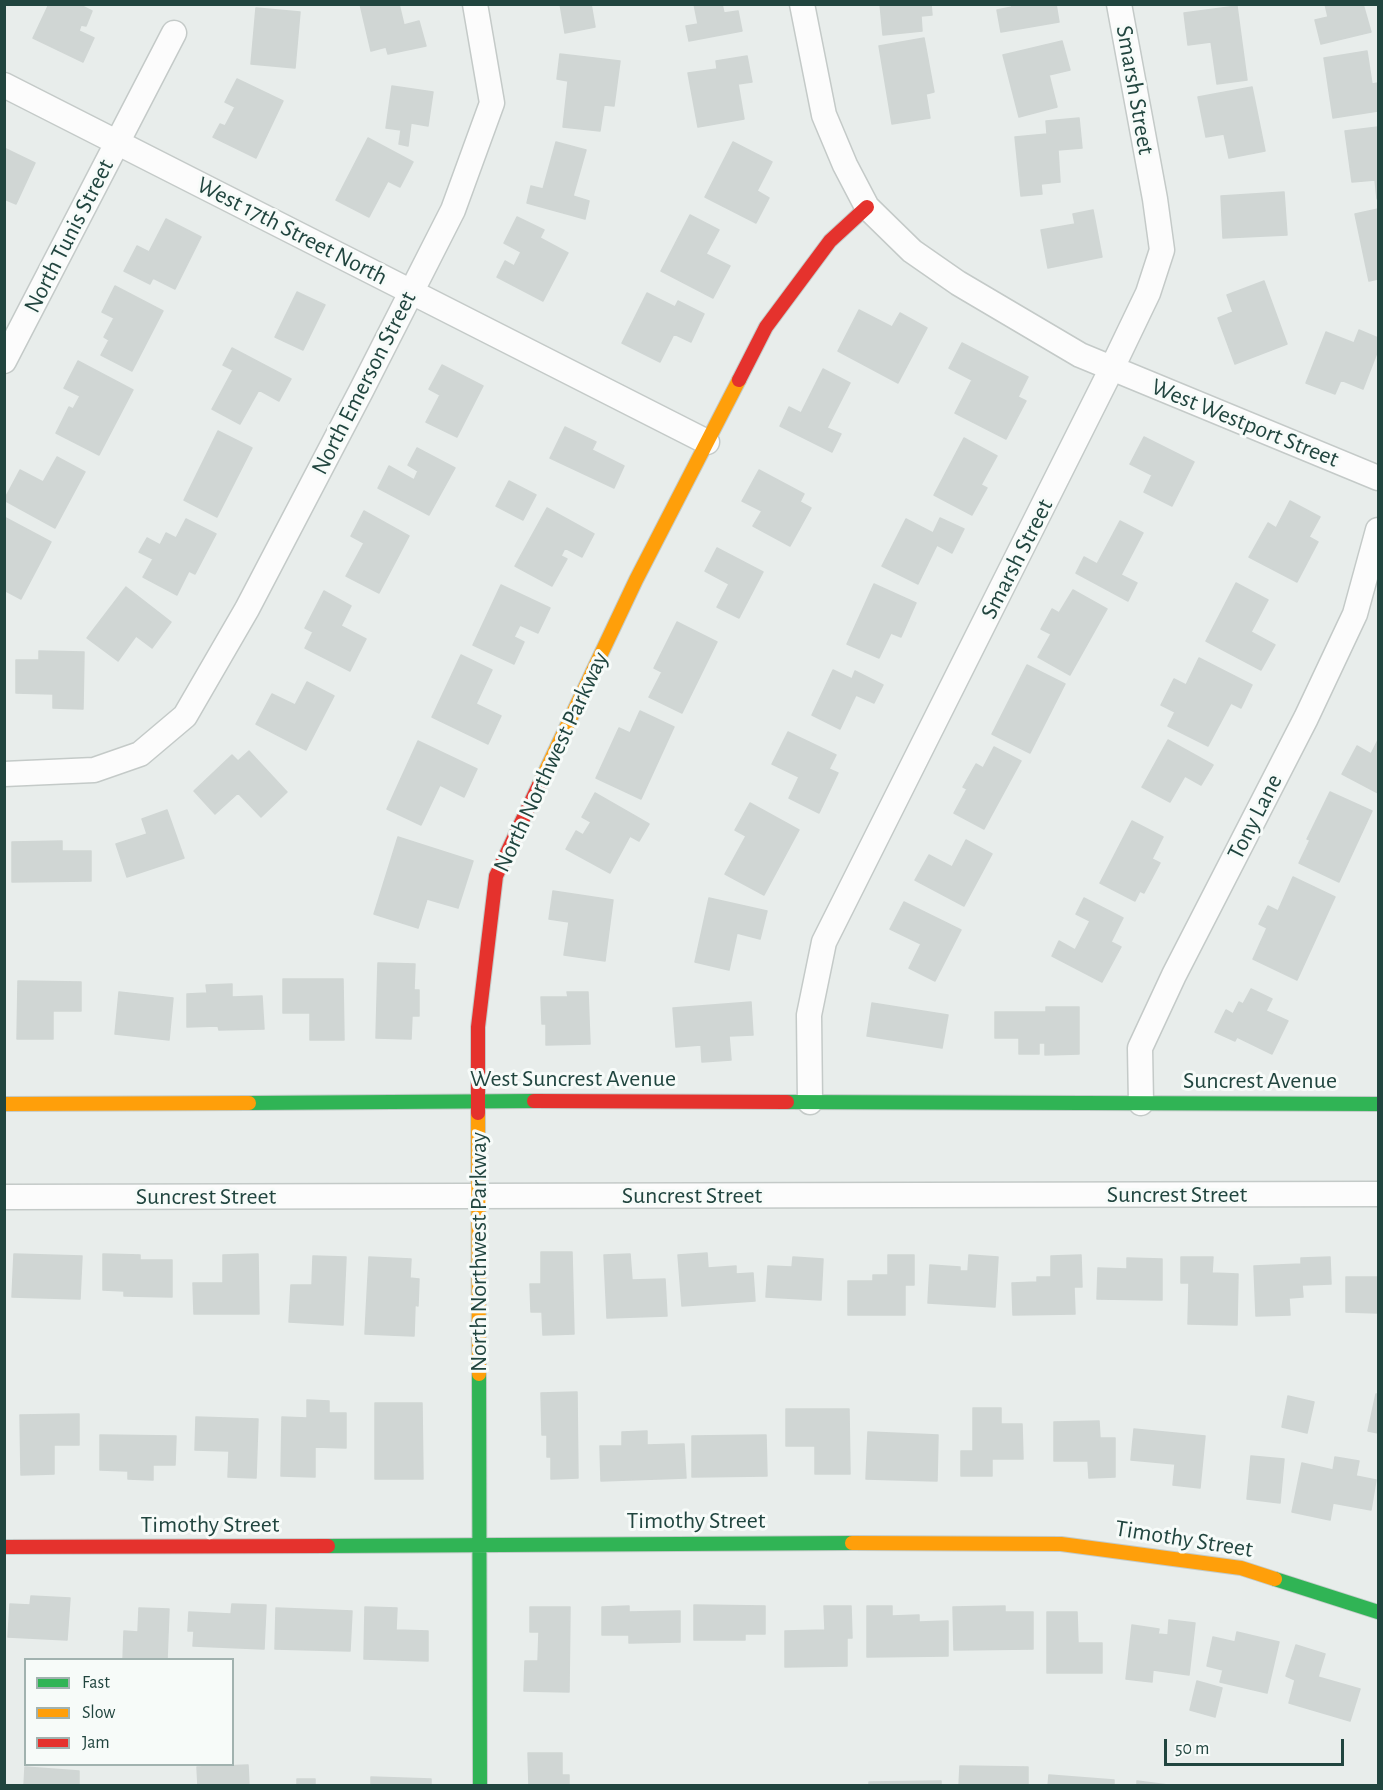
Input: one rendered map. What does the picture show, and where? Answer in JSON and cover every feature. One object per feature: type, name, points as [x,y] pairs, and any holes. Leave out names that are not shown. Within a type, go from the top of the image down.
[{"type":"street","name":"North Emerson Street","points":[[4,774],[94,770],[140,754],[185,716],[247,609],[453,210],[492,103],[475,4]]},
{"type":"street","points":[[802,4],[824,115],[844,165],[867,207]]},
{"type":"street","name":"Smarsh Street","points":[[810,1102],[809,1015],[824,942],[1112,368],[1148,293],[1162,250],[1155,199],[1119,4]]},
{"type":"street","name":"North Tunis Street","points":[[4,361],[174,33]]},
{"type":"street","name":"West 17th Street North","points":[[4,85],[707,442]]},
{"type":"street","name":"West Westport Street","points":[[867,207],[912,251],[958,283],[1080,355],[1378,478]]},
{"type":"street","name":"North Northwest Parkway","points":[[480,1785],[478,1027],[496,876],[636,580],[766,327],[830,241],[867,207]]},
{"type":"street","name":"Tony Lane","points":[[1141,1103],[1140,1048],[1173,975],[1306,718],[1355,614],[1378,531]]},
{"type":"street","name":"West Suncrest Avenue","points":[[4,1104],[478,1101],[1141,1103]]},
{"type":"street","name":"Suncrest Avenue","points":[[1141,1103],[1378,1104]]},
{"type":"street","name":"Suncrest Street","points":[[4,1197],[1378,1194]]},
{"type":"street","name":"Timothy Street","points":[[4,1547],[151,1548],[702,1543],[1061,1544],[1241,1568],[1378,1612]]},
{"type":"building","points":[[49,4],[78,4],[92,11],[86,26],[81,25],[79,31],[94,38],[83,62],[33,38]]},
{"type":"building","points":[[360,4],[399,4],[404,25],[419,21],[426,46],[388,54],[386,47],[371,51]]},
{"type":"building","points":[[560,4],[591,4],[595,27],[565,33]]},
{"type":"building","points":[[694,4],[722,4],[724,13],[738,11],[742,31],[689,41],[686,26],[698,24]]},
{"type":"building","points":[[880,4],[931,4],[932,15],[921,16],[922,31],[883,35]]},
{"type":"building","points":[[1011,4],[1056,4],[1059,22],[1001,32],[997,10],[1012,7]]},
{"type":"building","points":[[1325,4],[1363,4],[1371,32],[1321,44],[1315,20],[1328,17]]},
{"type":"building","points":[[1237,6],[1247,80],[1217,84],[1211,42],[1188,45],[1184,13]]},
{"type":"building","points":[[256,8],[300,12],[295,68],[251,64]]},
{"type":"building","points":[[924,38],[934,92],[926,94],[930,118],[892,124],[879,46]]},
{"type":"building","points":[[1062,41],[1070,70],[1049,75],[1057,107],[1019,117],[1003,55]]},
{"type":"building","points":[[1367,51],[1372,84],[1378,83],[1378,111],[1333,118],[1324,58]]},
{"type":"building","points":[[560,54],[620,61],[614,106],[604,105],[600,131],[563,127],[568,81],[557,79]]},
{"type":"building","points":[[747,56],[752,82],[738,84],[744,119],[698,127],[688,73],[717,69],[716,61]]},
{"type":"building","points":[[237,79],[283,101],[256,158],[213,137],[220,124],[225,126],[235,107],[225,102]]},
{"type":"building","points":[[392,86],[433,92],[428,126],[411,123],[408,146],[399,144],[401,130],[386,128]]},
{"type":"building","points":[[1252,87],[1265,151],[1229,158],[1224,134],[1206,137],[1198,97]]},
{"type":"building","points":[[1079,118],[1082,148],[1058,150],[1060,182],[1041,184],[1042,194],[1021,196],[1015,137],[1047,134],[1046,121]]},
{"type":"building","points":[[1378,127],[1377,199],[1375,180],[1352,182],[1345,131]]},
{"type":"building","points":[[368,138],[413,162],[400,187],[388,181],[369,217],[336,200]]},
{"type":"building","points":[[556,142],[586,150],[573,196],[589,201],[585,219],[527,203],[531,186],[543,189]]},
{"type":"building","points":[[733,142],[772,162],[757,191],[769,198],[756,223],[705,197]]},
{"type":"building","points":[[4,148],[35,163],[16,204],[4,199]]},
{"type":"building","points":[[1284,192],[1287,235],[1223,238],[1221,196]]},
{"type":"building","points":[[1378,209],[1378,279],[1369,281],[1355,214]]},
{"type":"building","points":[[1093,210],[1102,257],[1048,268],[1041,230],[1075,224],[1073,214]]},
{"type":"building","points":[[690,215],[719,230],[706,254],[730,266],[713,298],[661,271]]},
{"type":"building","points":[[517,217],[544,230],[540,238],[568,253],[543,301],[497,277],[505,261],[514,266],[521,252],[504,243]]},
{"type":"building","points":[[166,219],[201,237],[175,289],[153,278],[150,284],[124,271],[137,246],[149,252]]},
{"type":"building","points":[[1264,281],[1287,344],[1235,364],[1218,318],[1233,312],[1227,295]]},
{"type":"building","points":[[115,286],[163,311],[132,371],[101,355],[109,340],[104,337],[114,318],[102,312]]},
{"type":"building","points":[[297,292],[325,305],[303,350],[275,337]]},
{"type":"building","points":[[647,293],[675,307],[678,301],[704,314],[691,342],[674,334],[660,362],[622,343]]},
{"type":"building","points":[[859,310],[892,327],[900,313],[927,328],[898,383],[838,351]]},
{"type":"building","points":[[1359,330],[1378,338],[1378,350],[1363,389],[1341,380],[1335,394],[1306,383],[1326,332],[1354,343]]},
{"type":"building","points":[[962,343],[1028,377],[1018,397],[1026,401],[1006,439],[955,413],[972,380],[949,368]]},
{"type":"building","points":[[232,348],[291,379],[279,401],[259,390],[240,424],[212,409],[233,370],[223,365]]},
{"type":"building","points":[[78,361],[133,390],[99,455],[56,433],[69,407],[73,409],[80,396],[64,388]]},
{"type":"building","points":[[442,365],[483,386],[457,437],[426,422],[440,395],[429,389]]},
{"type":"building","points":[[823,369],[850,383],[827,428],[841,434],[832,452],[780,426],[789,407],[801,413]]},
{"type":"building","points":[[565,427],[596,442],[592,450],[624,466],[614,488],[550,458]]},
{"type":"building","points":[[218,431],[252,448],[217,517],[184,500]]},
{"type":"building","points":[[1144,437],[1194,462],[1172,506],[1144,492],[1152,475],[1130,464]]},
{"type":"building","points":[[964,438],[997,456],[981,485],[987,488],[972,515],[934,495]]},
{"type":"building","points":[[417,448],[455,468],[429,515],[378,488],[389,466],[414,480],[418,471],[408,465]]},
{"type":"building","points":[[57,457],[85,472],[55,528],[4,500],[20,470],[43,482]]},
{"type":"building","points":[[759,470],[804,494],[800,502],[811,508],[790,546],[753,526],[762,511],[742,501]]},
{"type":"building","points":[[509,481],[536,495],[523,520],[496,506]]},
{"type":"building","points":[[1290,501],[1320,517],[1309,537],[1318,542],[1297,582],[1249,557],[1268,523],[1276,528]]},
{"type":"building","points":[[547,508],[594,534],[582,557],[565,548],[561,556],[567,559],[552,586],[515,566]]},
{"type":"building","points":[[364,511],[409,536],[379,593],[346,576],[364,543],[351,536]]},
{"type":"building","points":[[4,517],[51,542],[21,599],[4,590]]},
{"type":"building","points":[[940,518],[964,529],[952,553],[937,545],[918,584],[882,566],[906,519],[933,533]]},
{"type":"building","points":[[186,519],[216,534],[195,574],[189,571],[177,595],[143,577],[153,559],[139,552],[147,538],[160,545],[166,533],[176,538]]},
{"type":"building","points":[[1120,521],[1143,533],[1121,575],[1137,583],[1128,601],[1076,573],[1084,557],[1097,564]]},
{"type":"building","points":[[717,548],[763,572],[739,618],[717,607],[729,584],[705,571]]},
{"type":"building","points":[[1236,583],[1268,600],[1251,632],[1275,645],[1261,670],[1206,641]]},
{"type":"building","points":[[874,584],[916,603],[901,637],[891,633],[879,658],[847,644]]},
{"type":"building","points":[[501,585],[550,608],[538,633],[520,625],[514,637],[524,642],[514,664],[473,645]]},
{"type":"building","points":[[126,587],[171,622],[152,648],[136,636],[118,661],[87,638]]},
{"type":"building","points":[[1073,590],[1107,609],[1070,675],[1038,657],[1051,634],[1041,629],[1052,609],[1059,613]]},
{"type":"building","points":[[324,591],[351,606],[341,626],[366,639],[350,671],[305,648],[313,632],[305,628]]},
{"type":"building","points":[[677,622],[717,642],[682,713],[649,697],[662,672],[654,668]]},
{"type":"building","points":[[39,651],[84,652],[83,709],[53,708],[53,694],[16,693],[16,660],[39,660]]},
{"type":"building","points":[[461,655],[492,670],[476,704],[501,716],[488,744],[432,717]]},
{"type":"building","points":[[1199,658],[1252,685],[1241,708],[1231,703],[1208,746],[1168,726],[1175,712],[1161,705],[1174,679],[1186,685]]},
{"type":"building","points":[[1027,665],[1065,684],[1030,753],[992,734]]},
{"type":"building","points":[[833,670],[852,679],[855,671],[883,685],[874,703],[856,695],[840,729],[812,715]]},
{"type":"building","points":[[307,682],[334,696],[306,750],[256,724],[272,694],[295,705]]},
{"type":"building","points":[[640,711],[674,727],[641,799],[596,778],[619,728],[630,733]]},
{"type":"building","points":[[788,732],[836,755],[829,769],[838,773],[819,813],[789,798],[799,777],[772,764]]},
{"type":"building","points":[[1168,740],[1213,765],[1201,785],[1185,776],[1170,802],[1142,787]]},
{"type":"building","points":[[1378,740],[1378,793],[1342,774],[1357,746],[1371,754]]},
{"type":"building","points":[[418,741],[477,769],[464,797],[440,785],[421,825],[387,809]]},
{"type":"building","points":[[994,747],[1021,761],[984,829],[954,813],[967,789],[963,787],[976,764],[983,768]]},
{"type":"building","points":[[249,751],[287,792],[261,817],[238,793],[215,814],[194,791],[232,755],[238,761]]},
{"type":"building","points":[[1330,792],[1372,811],[1339,882],[1299,863],[1310,840],[1307,839]]},
{"type":"building","points":[[595,793],[649,824],[639,841],[630,836],[610,873],[566,849],[576,831],[583,835],[591,822],[582,817]]},
{"type":"building","points":[[750,803],[799,830],[764,895],[725,874],[746,836],[735,830]]},
{"type":"building","points":[[167,810],[184,858],[127,877],[116,844],[147,834],[142,819]]},
{"type":"building","points":[[1132,821],[1163,837],[1152,859],[1160,863],[1144,893],[1140,891],[1135,901],[1100,883]]},
{"type":"building","points":[[398,837],[473,861],[458,908],[427,899],[418,928],[374,914]]},
{"type":"building","points":[[966,840],[992,854],[964,906],[915,880],[929,855],[952,867]]},
{"type":"building","points":[[62,841],[62,851],[91,851],[91,881],[12,882],[12,842]]},
{"type":"building","points":[[1293,877],[1335,897],[1297,980],[1253,959],[1267,928],[1259,924],[1268,906],[1278,911]]},
{"type":"building","points":[[553,891],[613,900],[605,961],[564,955],[569,922],[549,919]]},
{"type":"building","points":[[709,898],[767,911],[760,939],[737,933],[729,970],[695,962]]},
{"type":"building","points":[[1084,898],[1123,918],[1111,942],[1121,947],[1102,982],[1052,956],[1059,941],[1075,950],[1090,921],[1076,914]]},
{"type":"building","points":[[904,902],[961,930],[935,981],[909,968],[921,944],[890,929]]},
{"type":"building","points":[[378,963],[415,964],[414,990],[419,990],[419,1016],[412,1016],[411,1039],[376,1038]]},
{"type":"building","points":[[283,979],[343,979],[344,1040],[310,1040],[310,1013],[283,1013]]},
{"type":"building","points":[[18,981],[81,982],[81,1011],[53,1011],[53,1039],[17,1039]]},
{"type":"building","points":[[232,984],[232,997],[262,996],[264,1029],[219,1030],[218,1026],[187,1027],[187,994],[207,993],[206,985]]},
{"type":"building","points":[[1251,989],[1272,999],[1266,1011],[1288,1021],[1272,1054],[1237,1037],[1235,1041],[1215,1032],[1226,1010],[1233,1014],[1239,1002],[1243,1004]]},
{"type":"building","points":[[119,992],[173,998],[169,1040],[115,1034]]},
{"type":"building","points":[[567,992],[588,992],[590,1044],[546,1045],[546,1024],[542,1024],[541,997],[568,997]]},
{"type":"building","points":[[751,1002],[753,1035],[729,1036],[731,1060],[702,1062],[701,1045],[676,1047],[673,1008]]},
{"type":"building","points":[[872,1003],[948,1015],[942,1048],[867,1036]]},
{"type":"building","points":[[1046,1007],[1079,1007],[1079,1054],[1045,1055],[1045,1043],[1039,1043],[1039,1054],[1019,1054],[1019,1038],[995,1038],[995,1012],[1046,1012]]},
{"type":"building","points":[[541,1252],[572,1252],[574,1334],[543,1335],[542,1312],[531,1312],[530,1284],[541,1284]]},
{"type":"building","points":[[707,1253],[708,1268],[736,1266],[736,1274],[753,1273],[755,1301],[682,1306],[678,1255]]},
{"type":"building","points":[[14,1254],[82,1256],[80,1299],[12,1297]]},
{"type":"building","points":[[103,1254],[140,1255],[140,1260],[172,1260],[172,1297],[124,1296],[124,1291],[103,1290]]},
{"type":"building","points":[[258,1254],[259,1314],[194,1314],[193,1283],[223,1283],[223,1255]]},
{"type":"building","points":[[630,1254],[632,1280],[665,1279],[667,1316],[607,1318],[604,1255]]},
{"type":"building","points":[[888,1255],[914,1255],[914,1285],[905,1285],[905,1315],[848,1315],[848,1281],[873,1281],[873,1275],[888,1275]]},
{"type":"building","points":[[969,1255],[998,1257],[995,1307],[928,1303],[930,1265],[960,1267],[960,1271],[968,1271]]},
{"type":"building","points":[[1081,1255],[1082,1287],[1074,1287],[1075,1314],[1013,1315],[1012,1283],[1037,1282],[1037,1277],[1051,1277],[1051,1256]]},
{"type":"building","points":[[313,1256],[346,1257],[343,1325],[289,1322],[291,1285],[312,1285]]},
{"type":"building","points":[[369,1257],[411,1259],[410,1278],[419,1279],[414,1336],[365,1334]]},
{"type":"building","points":[[793,1257],[823,1259],[821,1300],[766,1297],[768,1266],[792,1267]]},
{"type":"building","points":[[1181,1257],[1213,1257],[1212,1273],[1238,1274],[1237,1325],[1188,1324],[1189,1283],[1181,1283]]},
{"type":"building","points":[[1330,1257],[1331,1284],[1302,1285],[1303,1297],[1289,1298],[1290,1315],[1256,1316],[1254,1266],[1301,1264],[1301,1258]]},
{"type":"building","points":[[1127,1258],[1162,1259],[1162,1300],[1097,1299],[1098,1268],[1127,1269]]},
{"type":"building","points":[[1346,1277],[1378,1277],[1378,1313],[1346,1312]]},
{"type":"building","points":[[577,1392],[578,1478],[551,1479],[551,1457],[547,1457],[547,1435],[542,1435],[541,1393]]},
{"type":"building","points":[[1376,1394],[1378,1394],[1378,1433],[1368,1431]]},
{"type":"building","points":[[1288,1396],[1314,1402],[1307,1433],[1282,1427]]},
{"type":"building","points":[[307,1400],[329,1401],[329,1413],[346,1413],[346,1448],[315,1447],[315,1477],[281,1476],[282,1417],[307,1418]]},
{"type":"building","points":[[375,1403],[422,1403],[423,1479],[375,1479]]},
{"type":"building","points":[[973,1408],[1001,1408],[1001,1424],[1022,1424],[1023,1459],[992,1459],[992,1476],[961,1476],[961,1451],[973,1451]]},
{"type":"building","points":[[786,1409],[849,1409],[850,1474],[815,1474],[815,1446],[786,1446]]},
{"type":"building","points":[[79,1414],[79,1445],[54,1445],[54,1474],[21,1475],[20,1415]]},
{"type":"building","points":[[196,1417],[258,1419],[256,1478],[228,1477],[229,1451],[195,1450]]},
{"type":"building","points":[[1099,1421],[1100,1438],[1115,1438],[1115,1477],[1089,1478],[1088,1461],[1054,1461],[1054,1422]]},
{"type":"building","points":[[1134,1429],[1205,1436],[1200,1488],[1173,1485],[1175,1464],[1131,1460]]},
{"type":"building","points":[[647,1431],[647,1445],[684,1444],[686,1478],[601,1481],[600,1446],[622,1446],[622,1432]]},
{"type":"building","points":[[868,1432],[938,1435],[937,1481],[866,1479]]},
{"type":"building","points":[[100,1435],[176,1436],[175,1465],[153,1465],[153,1480],[128,1479],[128,1471],[100,1470]]},
{"type":"building","points":[[766,1435],[767,1476],[692,1477],[692,1436]]},
{"type":"building","points":[[1251,1456],[1284,1459],[1280,1503],[1247,1499]]},
{"type":"building","points":[[1335,1457],[1359,1461],[1356,1476],[1376,1480],[1371,1510],[1333,1503],[1330,1520],[1292,1512],[1302,1463],[1333,1470]]},
{"type":"building","points":[[31,1596],[70,1598],[67,1640],[8,1637],[10,1604],[30,1605]]},
{"type":"building","points":[[232,1604],[266,1605],[264,1649],[193,1646],[194,1631],[188,1631],[189,1612],[231,1614]]},
{"type":"building","points":[[694,1605],[765,1606],[765,1634],[745,1634],[745,1640],[694,1640]]},
{"type":"building","points":[[629,1606],[629,1612],[680,1611],[680,1642],[629,1643],[629,1635],[602,1635],[602,1607]]},
{"type":"building","points":[[824,1606],[851,1606],[852,1638],[847,1638],[847,1666],[785,1667],[785,1631],[825,1630]]},
{"type":"building","points":[[867,1606],[892,1606],[892,1616],[919,1615],[919,1622],[948,1621],[948,1656],[867,1657]]},
{"type":"building","points":[[1005,1606],[1005,1612],[1033,1612],[1033,1649],[954,1650],[953,1607]]},
{"type":"building","points":[[365,1607],[397,1608],[396,1630],[428,1631],[428,1661],[364,1659]]},
{"type":"building","points":[[530,1607],[570,1607],[569,1692],[524,1691],[525,1661],[538,1661],[539,1632],[530,1632]]},
{"type":"building","points":[[139,1608],[169,1609],[167,1658],[123,1658],[124,1631],[138,1632]]},
{"type":"building","points":[[276,1608],[352,1611],[350,1651],[275,1649]]},
{"type":"building","points":[[1047,1612],[1077,1612],[1078,1643],[1102,1643],[1102,1673],[1047,1673]]},
{"type":"building","points":[[1169,1620],[1195,1623],[1189,1675],[1153,1670],[1152,1682],[1126,1679],[1132,1625],[1159,1629],[1158,1634],[1168,1635]]},
{"type":"building","points":[[1237,1632],[1279,1642],[1267,1693],[1220,1682],[1223,1670],[1207,1666],[1213,1637],[1235,1642]]},
{"type":"building","points":[[1296,1645],[1325,1654],[1318,1677],[1360,1689],[1350,1721],[1289,1703],[1295,1680],[1286,1676]]},
{"type":"building","points":[[1197,1681],[1222,1688],[1215,1717],[1190,1710]]},
{"type":"building","points":[[528,1753],[562,1753],[562,1775],[569,1775],[569,1786],[529,1786]]},
{"type":"building","points":[[248,1765],[249,1786],[198,1786],[197,1767]]},
{"type":"building","points":[[960,1766],[1028,1767],[1028,1786],[959,1786]]},
{"type":"building","points":[[25,1767],[79,1771],[79,1786],[24,1786]]},
{"type":"building","points":[[1049,1775],[1114,1780],[1114,1786],[1048,1786]]},
{"type":"building","points":[[371,1777],[431,1779],[431,1786],[371,1786]]},
{"type":"building","points":[[297,1779],[315,1779],[315,1786],[297,1786]]},
{"type":"building","points":[[941,1781],[941,1786],[869,1786],[869,1782]]},
{"type":"building","points":[[1137,1781],[1176,1786],[1137,1786]]},
{"type":"traffic: fast","points":[[249,1103],[534,1101]]},
{"type":"traffic: fast","points":[[787,1102],[1378,1104]]},
{"type":"traffic: fast","points":[[479,1374],[480,1786]]},
{"type":"traffic: fast","points":[[328,1546],[852,1543]]},
{"type":"traffic: fast","points":[[1275,1579],[1378,1612]]},
{"type":"traffic: slow","points":[[539,785],[636,580],[739,380]]},
{"type":"traffic: slow","points":[[4,1104],[249,1103]]},
{"type":"traffic: slow","points":[[478,1113],[479,1374]]},
{"type":"traffic: slow","points":[[852,1543],[1061,1544],[1241,1568],[1275,1579]]},
{"type":"traffic: jam","points":[[739,380],[766,327],[830,241],[867,207]]},
{"type":"traffic: jam","points":[[478,1113],[478,1027],[496,876],[539,785]]},
{"type":"traffic: jam","points":[[534,1101],[787,1102]]},
{"type":"traffic: jam","points":[[4,1547],[328,1546]]}]
